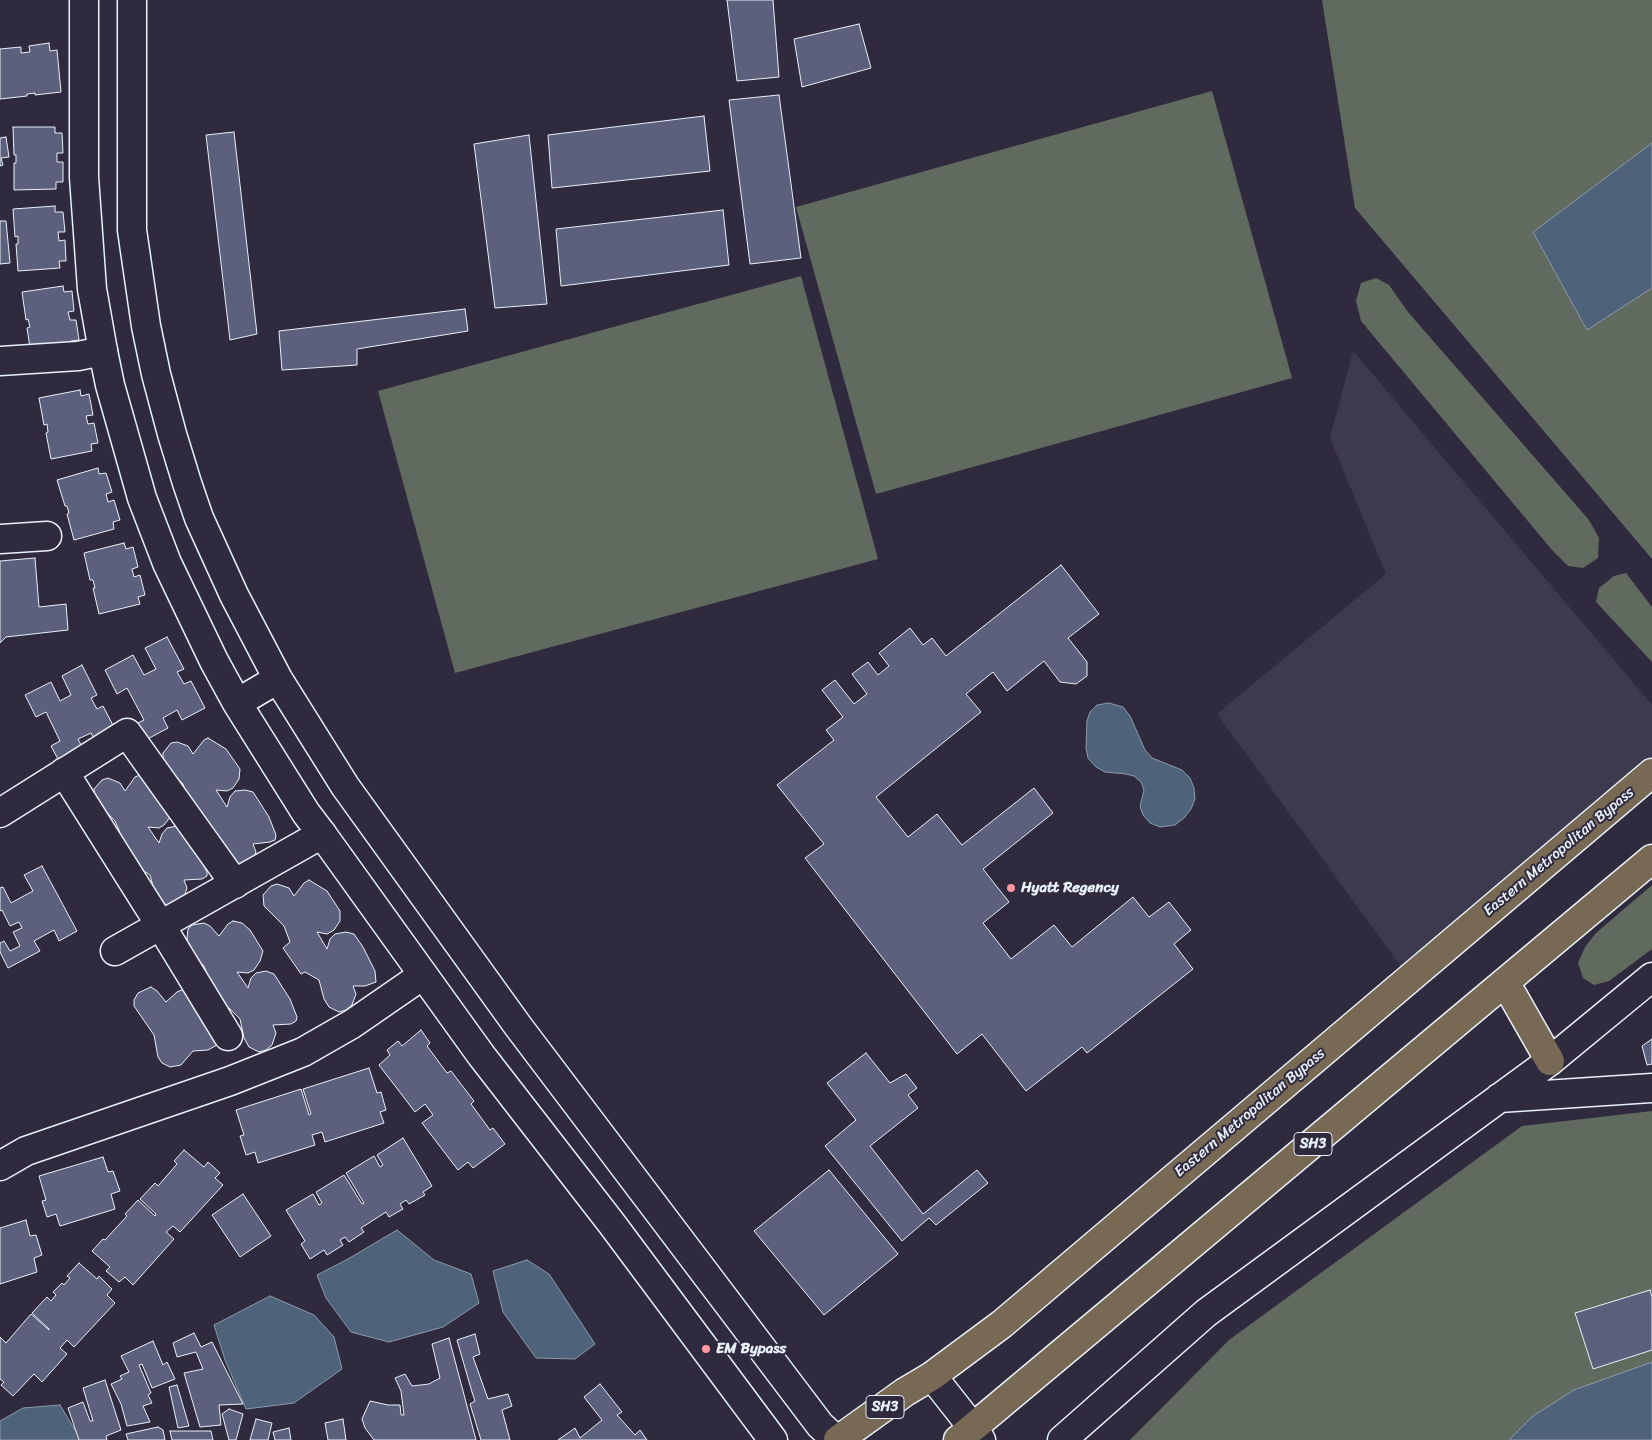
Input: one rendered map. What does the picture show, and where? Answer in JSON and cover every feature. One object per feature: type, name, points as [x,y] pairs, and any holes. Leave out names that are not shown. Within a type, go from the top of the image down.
[{"type":"main road","points":[[84,0],[84,177],[92,289],[103,351],[127,446],[155,535],[214,661],[237,702],[306,813],[480,1055],[612,1224],[773,1440]]},
{"type":"main road","points":[[132,0],[132,230],[146,326],[172,434],[187,483],[199,518],[234,595],[278,678],[345,786],[518,1026],[820,1425],[837,1440]]},
{"type":"main road","points":[[88,232],[132,230]]},
{"type":"main road","points":[[0,361],[78,356],[103,351]]},
{"type":"main road","points":[[0,539],[47,536]]},
{"type":"main road","points":[[237,702],[278,678]]},
{"type":"main road","points":[[0,813],[128,733],[235,884]]},
{"type":"main road","points":[[64,772],[228,1036]]},
{"type":"main road","name":"Eastern Metropolitan Bypass","points":[[837,1440],[905,1392],[932,1376],[1009,1318],[1652,773]]},
{"type":"main road","points":[[114,951],[322,834]]},
{"type":"main road","name":"SH3","points":[[970,1436],[1652,859]]},
{"type":"main road","points":[[0,1166],[26,1151],[230,1081],[303,1052],[352,1024],[423,975]]},
{"type":"main road","points":[[1062,1440],[1206,1313],[1550,1061],[1652,977]]},
{"type":"main road","points":[[1505,982],[1550,1061]]},
{"type":"main road","points":[[1499,1098],[1652,1088]]},
{"type":"main road","points":[[932,1376],[970,1436]]},
{"type":"shaded area","points":[[1322,0],[1652,0],[1652,559],[1355,208]]},
{"type":"shaded area","points":[[1212,91],[1292,378],[876,494],[796,207]]},
{"type":"shaded area","points":[[801,276],[878,559],[455,673],[378,391]]},
{"type":"shaded area","points":[[1376,278],[1389,285],[1408,312],[1589,520],[1599,538],[1598,558],[1583,568],[1568,566],[1552,550],[1361,321],[1356,301],[1361,283]]},
{"type":"shaded area","points":[[1353,351],[1652,705],[1652,759],[1402,968],[1217,714],[1386,574],[1330,438]]},
{"type":"shaded area","points":[[1626,573],[1652,607],[1652,662],[1596,602],[1599,588],[1614,576]]},
{"type":"shaded area","points":[[1652,885],[1652,949],[1609,981],[1594,985],[1583,978],[1578,963],[1585,947],[1596,933]]},
{"type":"shaded area","points":[[1652,1111],[1652,1440],[1130,1440],[1229,1340],[1522,1126]]},
{"type":"water","points":[[1652,143],[1652,288],[1587,330],[1533,232]]},
{"type":"water","points":[[1109,703],[1123,707],[1130,716],[1145,750],[1152,758],[1182,770],[1190,778],[1194,788],[1195,799],[1191,809],[1175,825],[1160,827],[1150,823],[1143,815],[1140,806],[1144,790],[1141,782],[1134,776],[1105,772],[1096,767],[1088,758],[1086,748],[1087,721],[1090,712],[1097,705]]},
{"type":"water","points":[[397,1230],[434,1260],[471,1274],[479,1303],[443,1327],[389,1342],[351,1332],[326,1298],[317,1275]]},
{"type":"water","points":[[527,1260],[549,1274],[595,1344],[575,1359],[536,1358],[503,1312],[493,1271]]},
{"type":"water","points":[[270,1296],[314,1315],[334,1337],[342,1369],[294,1403],[246,1409],[225,1360],[214,1325]]},
{"type":"water","points":[[1652,1362],[1652,1440],[1509,1440],[1533,1416],[1574,1390]]},
{"type":"water","points":[[60,1405],[81,1440],[0,1440],[0,1421],[23,1408]]},
{"type":"building","points":[[727,0],[773,0],[779,77],[737,81]]},
{"type":"building","points":[[859,24],[871,68],[802,87],[794,39]]},
{"type":"building","points":[[49,43],[50,51],[57,50],[61,92],[35,95],[35,93],[27,94],[27,96],[0,99],[0,49],[21,47],[21,53],[30,52],[29,46]]},
{"type":"building","points":[[779,95],[801,258],[750,264],[729,100]]},
{"type":"building","points":[[704,116],[710,171],[552,188],[548,135]]},
{"type":"building","points":[[13,127],[55,127],[55,133],[62,133],[63,153],[57,153],[57,162],[63,162],[63,182],[56,182],[56,189],[14,190],[14,163],[16,163],[16,155],[14,155]]},
{"type":"building","points":[[234,132],[257,334],[230,340],[206,135]]},
{"type":"building","points":[[529,135],[547,304],[495,308],[474,144]]},
{"type":"building","points":[[6,137],[9,157],[1,158],[3,165],[0,166],[0,138]]},
{"type":"building","points":[[55,206],[55,212],[63,212],[65,232],[58,232],[59,241],[65,240],[66,261],[59,261],[60,268],[18,271],[16,244],[18,244],[18,236],[15,237],[13,209]]},
{"type":"building","points":[[723,210],[729,265],[561,286],[556,229]]},
{"type":"building","points":[[0,221],[6,221],[10,263],[0,264]]},
{"type":"building","points":[[63,286],[64,292],[72,291],[74,311],[68,312],[70,320],[76,320],[79,340],[71,341],[73,348],[31,354],[27,328],[30,327],[28,319],[26,320],[22,292]]},
{"type":"building","points":[[465,309],[468,331],[357,349],[357,365],[282,370],[279,331]]},
{"type":"building","points":[[80,390],[81,396],[89,394],[93,415],[86,416],[88,424],[94,423],[98,443],[91,444],[92,451],[51,459],[46,433],[48,432],[47,424],[44,425],[39,398]]},
{"type":"building","points":[[98,468],[99,474],[106,473],[112,492],[106,494],[108,502],[114,500],[120,520],[113,522],[114,529],[74,540],[67,514],[69,513],[57,480]]},
{"type":"building","points":[[124,543],[126,549],[133,547],[138,567],[132,569],[134,577],[140,575],[145,595],[138,597],[140,604],[99,614],[93,588],[95,588],[93,580],[90,580],[84,553]]},
{"type":"building","points":[[35,558],[39,607],[66,604],[68,630],[6,637],[0,643],[0,561]]},
{"type":"building","points":[[1061,565],[1099,614],[1068,638],[1087,662],[1087,676],[1076,684],[1060,682],[1044,661],[1007,691],[993,672],[966,694],[981,712],[876,797],[908,837],[937,814],[962,845],[1034,788],[1053,813],[983,869],[1009,902],[983,923],[1011,959],[1054,925],[1072,947],[1133,897],[1149,917],[1169,902],[1191,930],[1174,944],[1193,969],[1087,1053],[1082,1047],[1026,1091],[982,1034],[957,1054],[805,858],[824,844],[777,785],[834,740],[826,730],[843,717],[822,690],[835,680],[854,704],[867,694],[852,674],[868,662],[878,675],[889,666],[879,653],[910,628],[923,645],[932,638],[946,656]]},
{"type":"building","points":[[167,637],[184,669],[177,672],[184,684],[191,681],[205,708],[182,720],[177,710],[163,718],[168,728],[142,742],[134,725],[144,720],[127,688],[117,694],[105,670],[133,655],[144,675],[156,669],[145,648]]},
{"type":"building","points":[[82,665],[97,695],[91,698],[97,709],[103,706],[116,731],[96,742],[91,733],[78,739],[83,749],[59,761],[51,746],[60,741],[46,712],[36,717],[25,695],[51,682],[60,701],[71,695],[62,676]]},
{"type":"building","points":[[208,738],[226,749],[240,769],[239,779],[233,788],[227,791],[216,790],[227,807],[230,797],[235,791],[245,790],[253,792],[269,817],[276,835],[275,840],[270,842],[253,844],[256,852],[251,863],[238,870],[189,800],[183,784],[163,763],[163,753],[171,743],[177,742],[188,746],[193,754],[204,740]]},
{"type":"building","points":[[140,775],[149,779],[171,816],[159,828],[148,827],[159,843],[162,834],[167,828],[177,826],[185,829],[207,872],[207,876],[202,879],[184,880],[187,888],[183,900],[169,906],[160,902],[155,893],[150,875],[136,866],[115,842],[121,837],[115,821],[95,800],[94,789],[102,780],[108,778],[120,783],[125,791],[135,777]]},
{"type":"building","points":[[42,866],[77,931],[59,941],[54,930],[34,941],[40,951],[8,968],[0,952],[0,943],[4,941],[10,951],[20,946],[13,932],[22,928],[19,922],[10,926],[2,910],[0,911],[0,888],[3,887],[11,903],[33,891],[24,875]]},
{"type":"building","points":[[309,880],[327,891],[340,911],[340,921],[334,930],[327,934],[317,932],[327,949],[330,939],[335,934],[346,932],[354,934],[375,971],[376,982],[365,986],[353,986],[356,994],[352,1005],[346,1010],[339,1012],[329,1007],[324,999],[319,980],[305,972],[301,974],[283,948],[290,942],[284,926],[264,906],[263,895],[271,886],[277,884],[289,888],[294,896],[304,883]]},
{"type":"building","points":[[233,921],[242,923],[250,930],[263,951],[260,961],[254,970],[248,973],[237,972],[248,988],[251,978],[256,973],[266,971],[274,974],[290,999],[297,1017],[296,1021],[291,1024],[273,1025],[276,1033],[272,1045],[266,1050],[259,1052],[249,1047],[244,1038],[240,1019],[229,1008],[222,1013],[204,966],[188,944],[188,929],[192,925],[204,923],[210,926],[219,936],[228,924]]},
{"type":"building","points":[[151,987],[166,1002],[177,992],[184,989],[221,1033],[217,1045],[208,1050],[193,1051],[181,1065],[170,1067],[162,1063],[158,1057],[154,1035],[134,1006],[134,1000],[138,993]]},
{"type":"building","points":[[421,1030],[430,1043],[427,1046],[447,1073],[451,1071],[474,1101],[471,1104],[490,1130],[493,1128],[505,1144],[473,1168],[468,1162],[458,1170],[422,1123],[433,1115],[425,1104],[415,1112],[379,1065],[390,1055],[387,1050],[398,1041],[402,1046]]},
{"type":"building","points":[[1652,1039],[1652,1064],[1647,1065],[1642,1046]]},
{"type":"building","points":[[866,1053],[890,1083],[906,1074],[917,1088],[908,1095],[918,1108],[870,1146],[923,1214],[977,1170],[988,1183],[936,1225],[929,1218],[902,1241],[825,1146],[856,1120],[827,1083]]},
{"type":"building","points":[[369,1068],[377,1093],[381,1092],[386,1110],[380,1112],[384,1123],[325,1142],[322,1132],[312,1135],[315,1145],[258,1163],[255,1152],[246,1155],[240,1136],[244,1135],[236,1110],[301,1089],[309,1115],[311,1114],[303,1089]]},
{"type":"building","points":[[403,1138],[432,1186],[423,1192],[425,1195],[409,1204],[406,1200],[400,1204],[403,1209],[389,1217],[386,1212],[361,1228],[364,1232],[349,1242],[345,1237],[340,1240],[343,1245],[327,1255],[324,1250],[310,1259],[301,1244],[305,1241],[286,1210],[313,1194],[319,1205],[322,1203],[316,1192],[344,1175],[362,1204],[364,1203],[346,1173],[374,1156],[380,1167],[383,1165],[377,1155]]},
{"type":"building","points":[[184,1150],[204,1167],[208,1162],[220,1173],[215,1178],[223,1185],[180,1232],[173,1226],[166,1232],[174,1239],[133,1285],[125,1277],[119,1282],[106,1271],[110,1267],[92,1251],[127,1216],[125,1214],[138,1200],[155,1216],[156,1214],[140,1199],[155,1183],[158,1186],[177,1164],[174,1161]]},
{"type":"building","points":[[103,1157],[108,1172],[113,1171],[120,1191],[111,1194],[115,1209],[60,1226],[56,1214],[47,1217],[42,1201],[46,1200],[39,1176]]},
{"type":"building","points":[[829,1170],[898,1254],[824,1315],[754,1231]]},
{"type":"building","points":[[243,1194],[271,1236],[240,1257],[212,1215]]},
{"type":"building","points":[[26,1220],[30,1236],[36,1235],[42,1255],[34,1258],[37,1272],[0,1284],[0,1228]]},
{"type":"building","points":[[79,1263],[97,1279],[99,1276],[112,1289],[107,1295],[115,1303],[74,1347],[67,1340],[60,1348],[67,1354],[42,1382],[34,1374],[13,1396],[1,1385],[4,1382],[0,1379],[0,1337],[6,1343],[31,1314],[49,1330],[32,1313],[47,1297],[51,1301],[56,1295],[53,1292],[62,1283],[64,1285],[70,1278],[67,1276]]},
{"type":"building","points":[[1650,1290],[1652,1297],[1652,1350],[1593,1369],[1575,1313]]},
{"type":"building","points":[[194,1333],[201,1347],[212,1342],[243,1404],[219,1405],[221,1425],[200,1427],[184,1373],[203,1369],[196,1352],[177,1357],[173,1343]]},
{"type":"building","points":[[475,1334],[480,1354],[473,1357],[488,1399],[508,1394],[512,1406],[502,1410],[510,1440],[481,1440],[470,1404],[475,1401],[457,1340]]},
{"type":"building","points":[[449,1338],[476,1440],[374,1440],[365,1428],[362,1419],[370,1401],[388,1405],[400,1405],[401,1415],[404,1415],[401,1391],[395,1378],[405,1374],[412,1386],[429,1384],[440,1378],[432,1344]]},
{"type":"building","points":[[153,1341],[163,1365],[167,1362],[175,1379],[152,1388],[142,1364],[139,1365],[151,1393],[148,1395],[152,1403],[143,1406],[150,1422],[127,1426],[121,1404],[111,1384],[122,1379],[120,1376],[129,1372],[121,1356]]},
{"type":"building","points":[[105,1380],[121,1430],[106,1436],[107,1440],[79,1440],[68,1408],[83,1402],[90,1421],[93,1421],[83,1388]]},
{"type":"building","points":[[600,1384],[622,1412],[617,1415],[635,1435],[640,1430],[647,1440],[558,1440],[575,1428],[580,1438],[602,1420],[584,1397]]},
{"type":"building","points":[[177,1385],[189,1426],[178,1428],[169,1387]]},
{"type":"building","points":[[229,1409],[243,1414],[236,1440],[229,1440],[222,1414]]},
{"type":"building","points":[[256,1419],[272,1423],[268,1440],[250,1440]]},
{"type":"building","points":[[343,1419],[346,1440],[328,1440],[325,1423]]},
{"type":"building","points":[[158,1427],[163,1430],[165,1440],[128,1440],[126,1434]]},
{"type":"building","points":[[289,1428],[291,1440],[275,1440],[273,1432]]},
{"type":"building","points":[[170,1431],[211,1431],[213,1440],[172,1440]]},
{"type":"place","name":"Hyatt Regency","points":[[1011,888]]},
{"type":"place","name":"EM Bypass","points":[[706,1349]]}]
